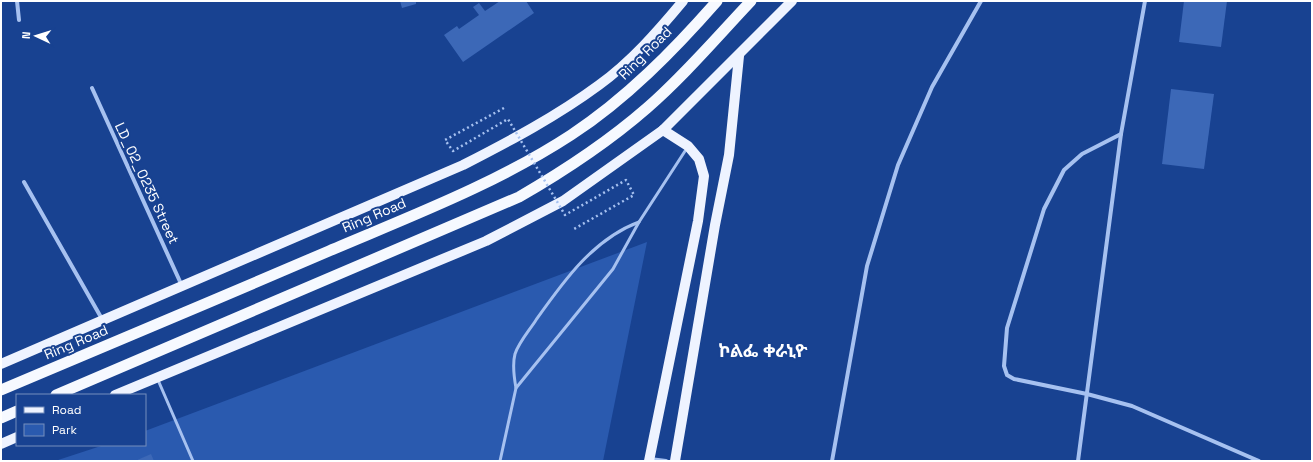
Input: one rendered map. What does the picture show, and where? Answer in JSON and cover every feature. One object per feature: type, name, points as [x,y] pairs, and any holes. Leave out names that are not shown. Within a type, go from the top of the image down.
[{"type":"highway","name":"Ring Road","points":[[1,390],[448,200],[522,163],[571,135],[620,98],[653,67],[717,1]]},
{"type":"highway","points":[[58,394],[519,198],[559,174],[608,139],[647,108],[752,1]]},
{"type":"highway","points":[[1,418],[16,412]]},
{"type":"main road","points":[[1,364],[463,165],[528,132],[600,84],[650,39],[683,1]]},
{"type":"main road","points":[[116,394],[486,241],[563,201],[663,130],[739,56],[792,1]]},
{"type":"main road","points":[[675,461],[715,225],[729,155],[739,56]]},
{"type":"main road","points":[[649,460],[698,221],[704,176],[699,159],[688,146],[663,130]]},
{"type":"main road","points":[[1,444],[16,437]]},
{"type":"street","points":[[17,1],[19,20]]},
{"type":"street","points":[[832,461],[867,266],[898,165],[932,87],[981,1]]},
{"type":"street","points":[[1078,461],[1121,134],[1144,1]]},
{"type":"street","name":"LD_02_0235 Street","points":[[92,88],[182,286]]},
{"type":"street","points":[[1121,134],[1082,154],[1064,170],[1044,209],[1007,328],[1004,366],[1006,375],[1014,379],[1087,394],[1132,406],[1259,461]]},
{"type":"street","points":[[24,182],[103,320]]},
{"type":"street","points":[[649,460],[666,461]]},
{"type":"lane","points":[[516,388],[613,268],[639,222],[688,146]]},
{"type":"lane","points":[[500,461],[516,388],[513,371],[515,354],[557,291],[594,249],[622,229],[639,222]]},
{"type":"lane","points":[[157,377],[193,461]]},
{"type":"path","points":[[504,108],[445,140],[453,151],[508,119],[564,215],[626,180],[634,194],[574,229]]},
{"type":"green space","points":[[647,242],[603,461],[55,461],[101,446],[146,446],[146,431]]},
{"type":"building","points":[[400,1],[416,1],[416,4],[402,8]]},
{"type":"building","points":[[500,1],[526,1],[534,13],[463,62],[444,35],[457,26],[459,29],[479,15],[473,7],[479,3],[485,11]]},
{"type":"building","points":[[1184,1],[1227,1],[1221,47],[1179,42]]},
{"type":"building","points":[[1171,89],[1214,94],[1204,169],[1162,164]]},
{"type":"building","points":[[151,454],[154,461],[135,461]]},
{"type":"district","name":"ኮልፌ ቀራኒዮ","points":[[763,350]]}]
